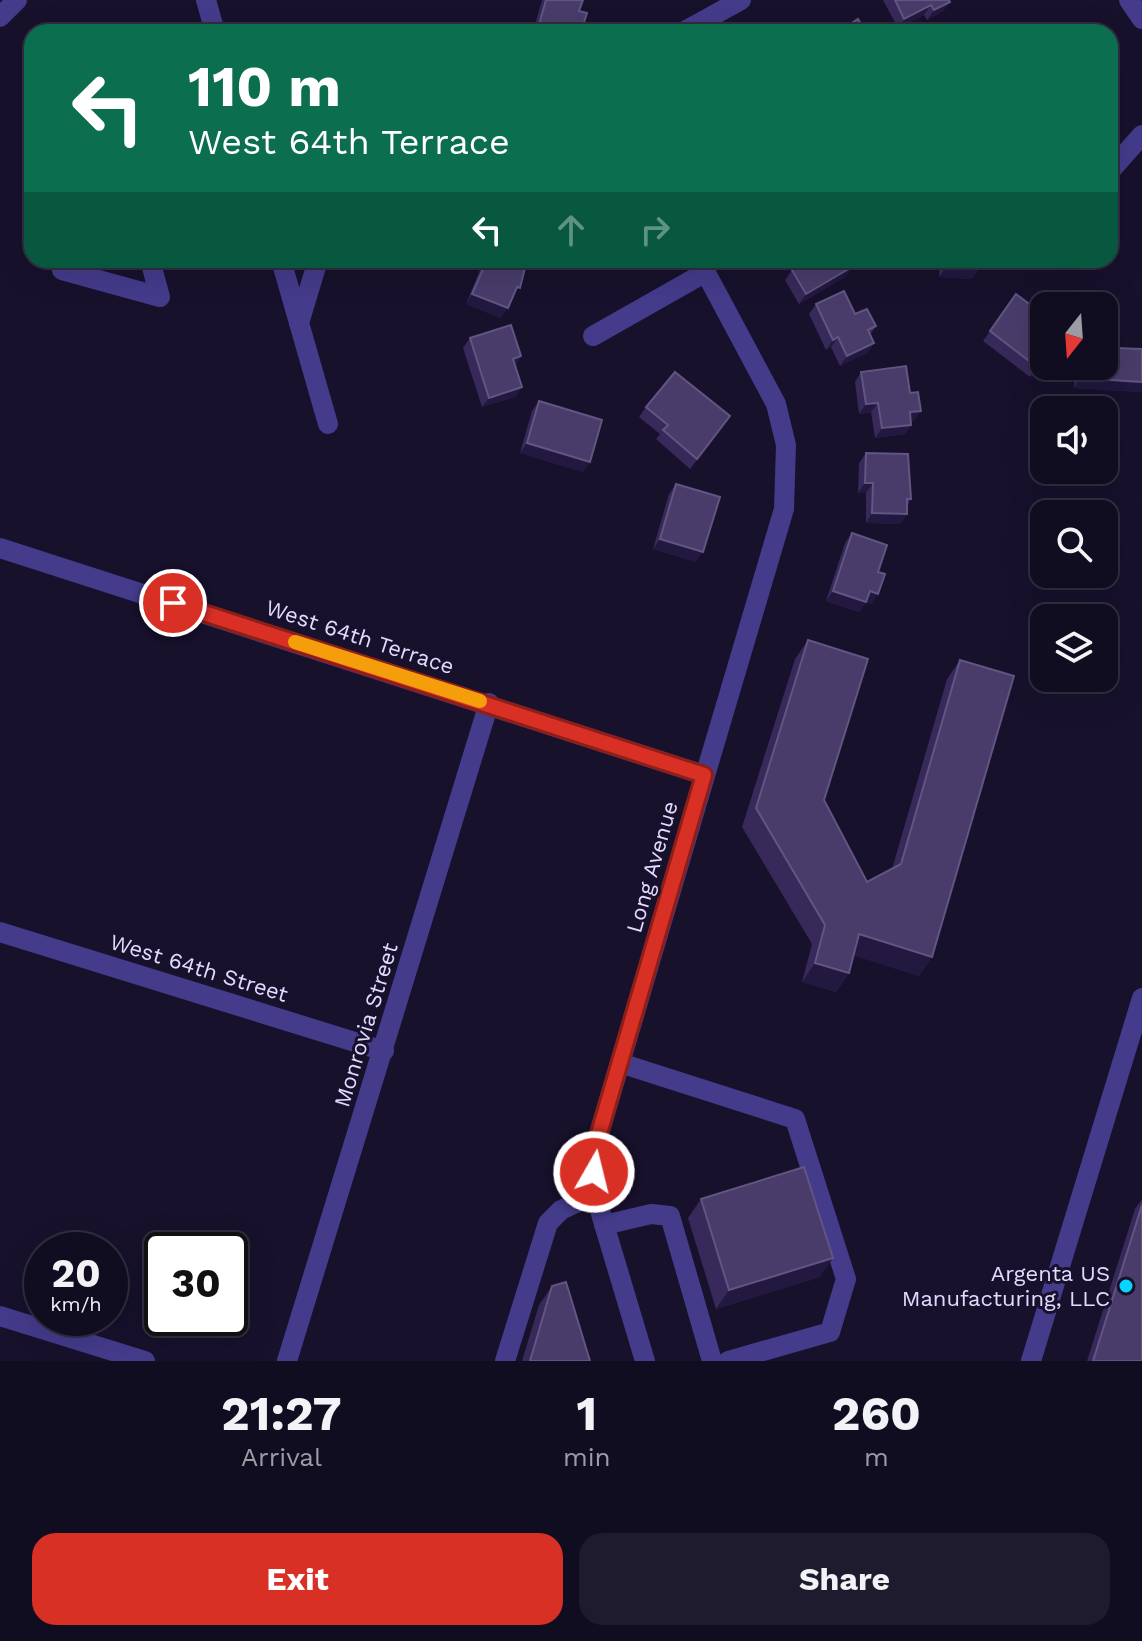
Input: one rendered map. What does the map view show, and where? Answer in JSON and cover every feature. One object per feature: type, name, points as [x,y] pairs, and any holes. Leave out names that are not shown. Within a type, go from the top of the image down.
[{"type":"street","points":[[0,17],[17,0]]},
{"type":"street","points":[[206,0],[213,24]]},
{"type":"street","points":[[698,24],[741,0]]},
{"type":"street","points":[[1129,0],[1142,19]]},
{"type":"street","points":[[1118,162],[1142,135]]},
{"type":"street","points":[[61,268],[160,297],[152,268]]},
{"type":"street","points":[[283,268],[328,424]]},
{"type":"street","points":[[299,323],[316,268]]},
{"type":"street","points":[[593,336],[699,268]]},
{"type":"street","name":"Long Avenue","points":[[645,1361],[595,1194],[593,1154],[781,520],[786,445],[776,404],[764,378],[703,268]]},
{"type":"street","name":"West 64th Terrace","points":[[0,548],[489,703],[704,775]]},
{"type":"street","name":"Monrovia Street","points":[[287,1361],[489,703]]},
{"type":"street","name":"West 64th Street","points":[[0,932],[384,1051]]},
{"type":"street","points":[[1031,1361],[1140,1011]]},
{"type":"street","points":[[620,1063],[795,1119],[846,1279],[830,1332],[728,1361]]},
{"type":"street","points":[[505,1361],[548,1223],[561,1210],[595,1194]]},
{"type":"street","points":[[604,1225],[651,1214],[670,1216],[712,1361]]},
{"type":"street","points":[[0,1316],[145,1361]]},
{"type":"building","points":[[546,0],[583,0],[579,11],[587,13],[584,24],[539,24]]},
{"type":"building","points":[[895,0],[950,2],[934,10],[931,5],[904,19]]},
{"type":"building","points":[[483,268],[525,268],[520,288],[517,287],[508,308],[472,294]]},
{"type":"building","points":[[796,268],[850,268],[806,294],[792,270]]},
{"type":"building","points":[[844,291],[855,314],[867,309],[876,326],[868,330],[874,343],[847,356],[838,337],[833,340],[816,304]]},
{"type":"building","points":[[1016,294],[1030,304],[1030,362],[990,331]]},
{"type":"building","points":[[511,325],[521,356],[513,359],[522,387],[489,398],[470,338]]},
{"type":"building","points":[[1118,348],[1142,349],[1142,382],[1111,380],[1118,380]]},
{"type":"building","points":[[906,366],[910,393],[918,392],[921,411],[910,412],[911,425],[882,428],[878,403],[866,404],[861,372]]},
{"type":"building","points":[[675,372],[730,416],[697,459],[663,430],[668,425],[646,407]]},
{"type":"building","points":[[539,401],[602,420],[590,462],[527,443]]},
{"type":"building","points":[[866,453],[908,454],[911,499],[907,499],[907,514],[872,513],[873,483],[865,483]]},
{"type":"building","points":[[676,484],[720,497],[703,552],[660,539]]},
{"type":"building","points":[[852,533],[887,545],[878,572],[885,574],[878,594],[870,591],[866,602],[833,591]]},
{"type":"building","points":[[808,640],[868,659],[824,800],[867,882],[901,864],[960,660],[1014,676],[932,957],[859,934],[849,973],[815,963],[825,925],[756,808]]},
{"type":"building","points":[[804,1167],[833,1258],[729,1290],[701,1199]]},
{"type":"building","name":"Argenta US Manufacturing, LLC","points":[[1142,1205],[1142,1361],[1093,1361]]},
{"type":"building","points":[[566,1282],[590,1361],[530,1361],[552,1286]]},
{"type":"slow traffic","points":[[295,642],[480,701]]},
{"type":"place","name":"Argenta US Manufacturing, LLC","points":[[1126,1286]]},
{"type":"route","points":[[173,603],[704,775],[593,1154],[594,1172]]}]
